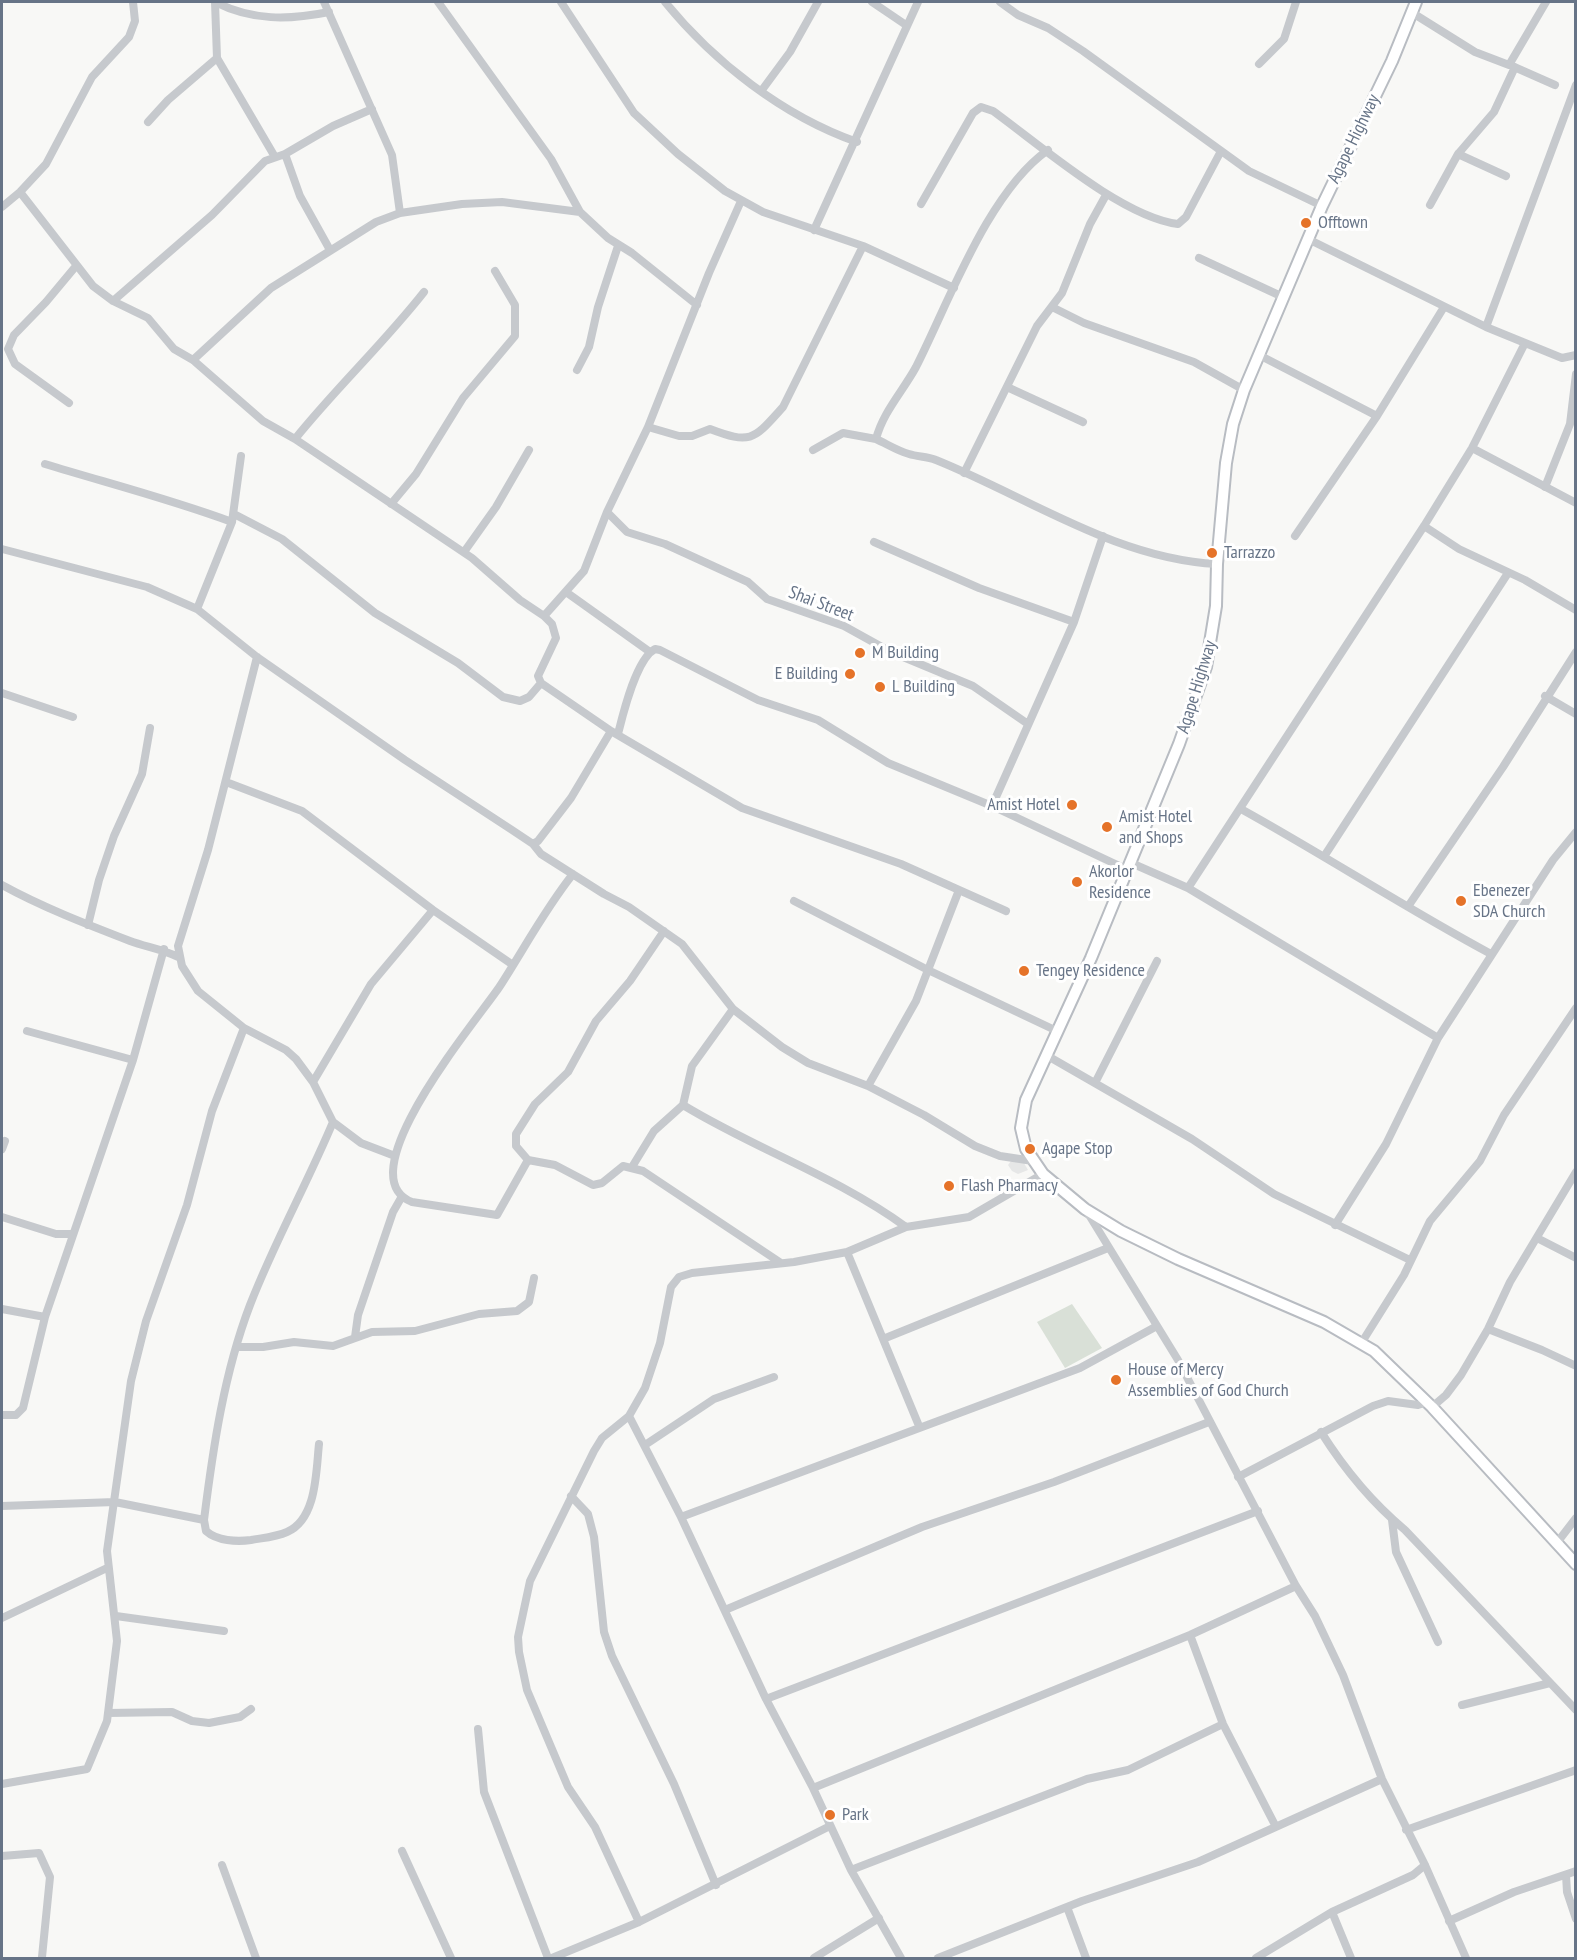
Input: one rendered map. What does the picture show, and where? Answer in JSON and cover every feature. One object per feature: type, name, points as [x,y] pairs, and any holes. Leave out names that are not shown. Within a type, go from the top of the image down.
[{"type":"street","points":[[2,207],[20,192],[46,164],[92,77],[129,37],[135,21],[133,2]]},
{"type":"street","points":[[275,157],[217,58],[215,2],[239,12],[281,19],[328,12]]},
{"type":"street","points":[[324,2],[392,155],[400,213]]},
{"type":"street","points":[[438,2],[551,159],[580,212],[618,246],[632,253],[697,305]]},
{"type":"street","points":[[561,2],[603,68],[648,128],[741,201],[763,212],[863,246],[954,288]]},
{"type":"street","points":[[665,2],[699,42],[762,90],[820,129],[857,142]]},
{"type":"street","points":[[762,90],[790,52],[818,2]]},
{"type":"street","points":[[872,2],[906,25]]},
{"type":"street","points":[[814,230],[857,142],[906,25],[918,2]]},
{"type":"street","points":[[1000,2],[1018,15],[1048,28],[1083,51],[1249,171],[1322,206]]},
{"type":"street","points":[[1258,64],[1284,39],[1296,2]]},
{"type":"street","points":[[1430,205],[1458,154],[1487,123],[1512,66],[1546,2]]},
{"type":"street","points":[[1413,7],[1475,52],[1555,85]]},
{"type":"street","name":"Agape Highway","points":[[1413,7],[1392,61],[1322,206],[1244,390],[1229,441],[1217,564],[1216,606],[1206,667],[1179,744],[1090,958],[1026,1100],[1022,1115],[1022,1137],[1033,1161],[1043,1174],[1085,1209],[1143,1242],[1324,1322],[1362,1342],[1401,1374],[1430,1404],[1575,1564]]},
{"type":"street","points":[[148,122],[168,100],[217,58]]},
{"type":"street","points":[[1486,327],[1575,85]]},
{"type":"street","points":[[921,204],[973,113],[981,107],[987,107],[1106,195],[1155,218],[1178,224],[1194,205],[1221,151]]},
{"type":"street","points":[[113,301],[212,215],[255,169],[333,126],[372,109]]},
{"type":"street","points":[[876,439],[879,427],[914,370],[954,288],[1014,183],[1031,162],[1048,150]]},
{"type":"street","points":[[285,154],[300,196],[330,250]]},
{"type":"street","points":[[1458,154],[1506,176]]},
{"type":"street","points":[[20,192],[93,286],[113,301],[148,318],[174,349],[193,360],[263,421],[295,439],[464,552],[520,600],[544,616],[552,624],[556,638],[538,676],[541,683],[615,733],[742,808],[901,864],[1006,911]]},
{"type":"street","points":[[964,473],[1037,326],[1062,293],[1090,224],[1106,195]]},
{"type":"street","points":[[544,616],[584,571],[607,512],[648,427],[741,201]]},
{"type":"street","points":[[193,360],[270,288],[357,232],[400,213],[462,204],[502,202],[580,212]]},
{"type":"street","points":[[1308,239],[1486,327],[1562,358],[1575,355]]},
{"type":"street","points":[[577,370],[589,347],[598,307],[618,246]]},
{"type":"street","points":[[648,427],[679,436],[692,436],[710,429],[739,439],[755,435],[766,427],[783,407],[863,246]]},
{"type":"street","points":[[1199,258],[1284,297]]},
{"type":"street","points":[[69,403],[15,363],[8,350],[14,335],[76,266]]},
{"type":"street","points":[[391,504],[416,474],[464,398],[515,336],[515,305],[495,272]]},
{"type":"street","points":[[295,439],[331,394],[387,337],[424,292]]},
{"type":"street","points":[[1052,307],[1084,323],[1194,362],[1244,390]]},
{"type":"street","points":[[1295,536],[1377,416],[1444,307]]},
{"type":"street","points":[[1188,888],[1424,526],[1472,448],[1525,343]]},
{"type":"street","points":[[1259,355],[1377,416]]},
{"type":"street","points":[[1545,487],[1570,424],[1575,374]]},
{"type":"street","points":[[1007,387],[1083,423]]},
{"type":"street","points":[[813,450],[843,433],[876,439],[911,455],[934,459],[1104,536],[1157,555],[1217,564]]},
{"type":"street","points":[[1472,448],[1575,503]]},
{"type":"street","points":[[464,552],[496,507],[529,450]]},
{"type":"street","points":[[197,609],[233,518],[241,456]]},
{"type":"street","points":[[45,464],[233,518],[282,540],[375,613],[458,663],[503,697],[520,701],[529,697],[541,683]]},
{"type":"street","name":"Shai Street","points":[[607,512],[627,532],[665,544],[748,582],[767,599],[844,626],[891,652],[973,686],[1028,724]]},
{"type":"street","points":[[1424,526],[1442,539],[1575,610]]},
{"type":"street","points":[[992,806],[1074,622],[1104,536]]},
{"type":"street","points":[[874,542],[979,588],[1074,622]]},
{"type":"street","points":[[2,549],[147,587],[197,609],[257,657],[533,844],[541,854],[682,944],[733,1009],[782,1047],[808,1063],[868,1086],[930,1118],[975,1146],[1000,1156],[1033,1161]]},
{"type":"street","points":[[1325,855],[1508,573]]},
{"type":"street","points":[[567,592],[651,652],[660,650],[758,700],[818,720],[888,763],[992,806],[1079,852],[1127,865],[1188,888],[1438,1038]]},
{"type":"street","points":[[533,844],[538,841],[571,798],[615,733],[632,690],[651,652]]},
{"type":"street","points":[[1409,905],[1503,767],[1545,696],[1575,652]]},
{"type":"street","points":[[178,957],[178,946],[226,782],[257,657]]},
{"type":"street","points":[[2,693],[73,717]]},
{"type":"street","points":[[1545,696],[1575,714]]},
{"type":"street","points":[[88,925],[99,880],[114,836],[142,774],[150,728]]},
{"type":"street","points":[[226,782],[302,811],[433,910],[513,965]]},
{"type":"street","points":[[1241,809],[1325,855],[1446,930],[1491,954]]},
{"type":"street","points":[[1335,1225],[1386,1144],[1438,1038],[1491,954],[1575,832]]},
{"type":"street","points":[[528,1160],[497,1215],[429,1206],[401,1198],[394,1186],[395,1156],[421,1097],[513,965],[557,894],[573,874]]},
{"type":"street","points":[[2,885],[88,925],[135,943],[164,949],[178,957],[198,991],[244,1028],[286,1050],[314,1082],[333,1122],[361,1143],[395,1156]]},
{"type":"street","points":[[868,1086],[916,1001],[959,890]]},
{"type":"street","points":[[794,901],[928,970],[1057,1031]]},
{"type":"street","points":[[314,1082],[371,984],[433,910]]},
{"type":"street","points":[[664,931],[630,981],[596,1022],[567,1072],[535,1104],[516,1134],[516,1146],[528,1160],[555,1165],[592,1185],[602,1182],[623,1166],[632,1167],[652,1176],[782,1263]]},
{"type":"street","points":[[2,1415],[16,1415],[23,1408],[45,1317],[133,1060],[164,949]]},
{"type":"street","points":[[1095,1083],[1157,961]]},
{"type":"street","points":[[1362,1342],[1404,1275],[1430,1221],[1444,1200],[1480,1161],[1504,1115],[1575,1008]]},
{"type":"street","points":[[632,1167],[654,1131],[683,1105],[692,1066],[733,1009]]},
{"type":"street","points":[[2,1784],[87,1769],[100,1742],[108,1713],[117,1641],[116,1616],[107,1568],[108,1533],[115,1502],[131,1381],[139,1346],[187,1205],[212,1112],[244,1028]]},
{"type":"street","points":[[27,1031],[133,1060]]},
{"type":"street","points":[[1046,1055],[1192,1139],[1274,1194],[1410,1260]]},
{"type":"street","points":[[683,1105],[713,1123],[835,1181],[906,1227]]},
{"type":"street","points":[[319,1444],[311,1499],[302,1520],[296,1527],[286,1533],[262,1538],[228,1540],[211,1535],[206,1531],[204,1520],[217,1431],[237,1347],[250,1306],[272,1254],[333,1122]]},
{"type":"street","points":[[1238,1477],[1321,1432],[1388,1401],[1418,1406],[1430,1404],[1446,1395],[1461,1375],[1488,1329],[1505,1290],[1538,1238],[1575,1172]]},
{"type":"street","points":[[639,1922],[595,1827],[568,1787],[527,1690],[518,1637],[530,1581],[571,1496],[602,1438],[629,1416],[645,1388],[654,1365],[668,1296],[675,1281],[692,1273],[782,1263],[847,1252],[906,1227],[969,1217],[1043,1174]]},
{"type":"street","points":[[355,1336],[358,1315],[393,1212],[401,1198]]},
{"type":"street","points":[[1085,1209],[1187,1377],[1296,1586],[1315,1616],[1343,1675],[1382,1779],[1425,1865],[1466,1959]]},
{"type":"street","points":[[2,1217],[56,1234],[73,1234]]},
{"type":"street","points":[[1538,1238],[1575,1258]]},
{"type":"street","points":[[882,1338],[1108,1248]]},
{"type":"street","points":[[847,1252],[919,1426]]},
{"type":"street","points":[[237,1347],[263,1347],[294,1342],[333,1346],[355,1336],[372,1332],[421,1330],[479,1314],[518,1311],[529,1302],[534,1278]]},
{"type":"street","points":[[2,1309],[45,1317]]},
{"type":"street","points":[[681,1517],[919,1426],[1080,1368],[1157,1326]]},
{"type":"street","points":[[1488,1329],[1542,1350],[1575,1366]]},
{"type":"street","points":[[645,1445],[714,1399],[774,1377]]},
{"type":"street","points":[[629,1416],[681,1517],[766,1699],[813,1788],[852,1870],[901,1959]]},
{"type":"street","points":[[725,1610],[922,1527],[1054,1482],[1209,1422]]},
{"type":"street","points":[[1321,1432],[1357,1484],[1575,1710]]},
{"type":"street","points":[[571,1496],[588,1514],[594,1537],[604,1632],[612,1656],[686,1809],[716,1885]]},
{"type":"street","points":[[2,1506],[115,1502],[204,1520]]},
{"type":"street","points":[[766,1699],[1258,1511]]},
{"type":"street","points":[[1556,1544],[1575,1518]]},
{"type":"street","points":[[1392,1520],[1396,1552],[1438,1642]]},
{"type":"street","points":[[2,1618],[107,1568]]},
{"type":"street","points":[[813,1788],[1190,1635],[1296,1586]]},
{"type":"street","points":[[116,1616],[224,1631]]},
{"type":"street","points":[[1190,1635],[1223,1724],[1275,1825]]},
{"type":"street","points":[[1462,1705],[1550,1683]]},
{"type":"street","points":[[108,1713],[172,1712],[192,1720],[210,1723],[240,1717],[251,1709]]},
{"type":"street","points":[[852,1870],[1087,1779],[1128,1770],[1223,1724]]},
{"type":"street","points":[[478,1729],[484,1792],[550,1959],[639,1922],[830,1826]]},
{"type":"street","points":[[1406,1830],[1575,1770]]},
{"type":"street","points":[[938,1959],[1067,1907],[1198,1862],[1275,1825],[1382,1779]]},
{"type":"street","points":[[402,1851],[451,1959]]},
{"type":"street","points":[[2,1856],[39,1853],[46,1864],[50,1876],[42,1957]]},
{"type":"street","points":[[222,1865],[256,1959]]},
{"type":"street","points":[[1256,1959],[1332,1912],[1404,1880],[1425,1865]]},
{"type":"street","points":[[1449,1921],[1522,1889],[1575,1871]]},
{"type":"street","points":[[1566,1875],[1567,1892],[1575,1919]]},
{"type":"street","points":[[1067,1907],[1086,1959]]},
{"type":"street","points":[[1332,1912],[1351,1959]]},
{"type":"street","points":[[814,1959],[879,1918]]},
{"type":"shaded area","points":[[1011,1161],[1024,1163],[1028,1170],[1018,1174],[1012,1171],[1008,1165]]},
{"type":"shaded area","points":[[1072,1304],[1102,1348],[1065,1368],[1037,1322]]},
{"type":"place","name":"Offtown","points":[[1306,223]]},
{"type":"place","name":"Tarrazzo","points":[[1212,553]]},
{"type":"place","name":"M Building","points":[[860,653]]},
{"type":"place","name":"E Building","points":[[850,674]]},
{"type":"place","name":"L Building","points":[[880,687]]},
{"type":"place","name":"Amist Hotel","points":[[1072,805]]},
{"type":"place","name":"Amist Hotel and Shops","points":[[1107,827]]},
{"type":"place","name":"Akorlor Residence","points":[[1077,882]]},
{"type":"place","name":"Ebenezer SDA Church","points":[[1461,901]]},
{"type":"place","name":"Tengey Residence","points":[[1024,971]]},
{"type":"place","name":"Agape Stop","points":[[1030,1149]]},
{"type":"place","name":"Flash Pharmacy","points":[[949,1186]]},
{"type":"place","name":"House of Mercy Assemblies of God Church","points":[[1116,1380]]},
{"type":"place","name":"Park","points":[[830,1815]]}]
